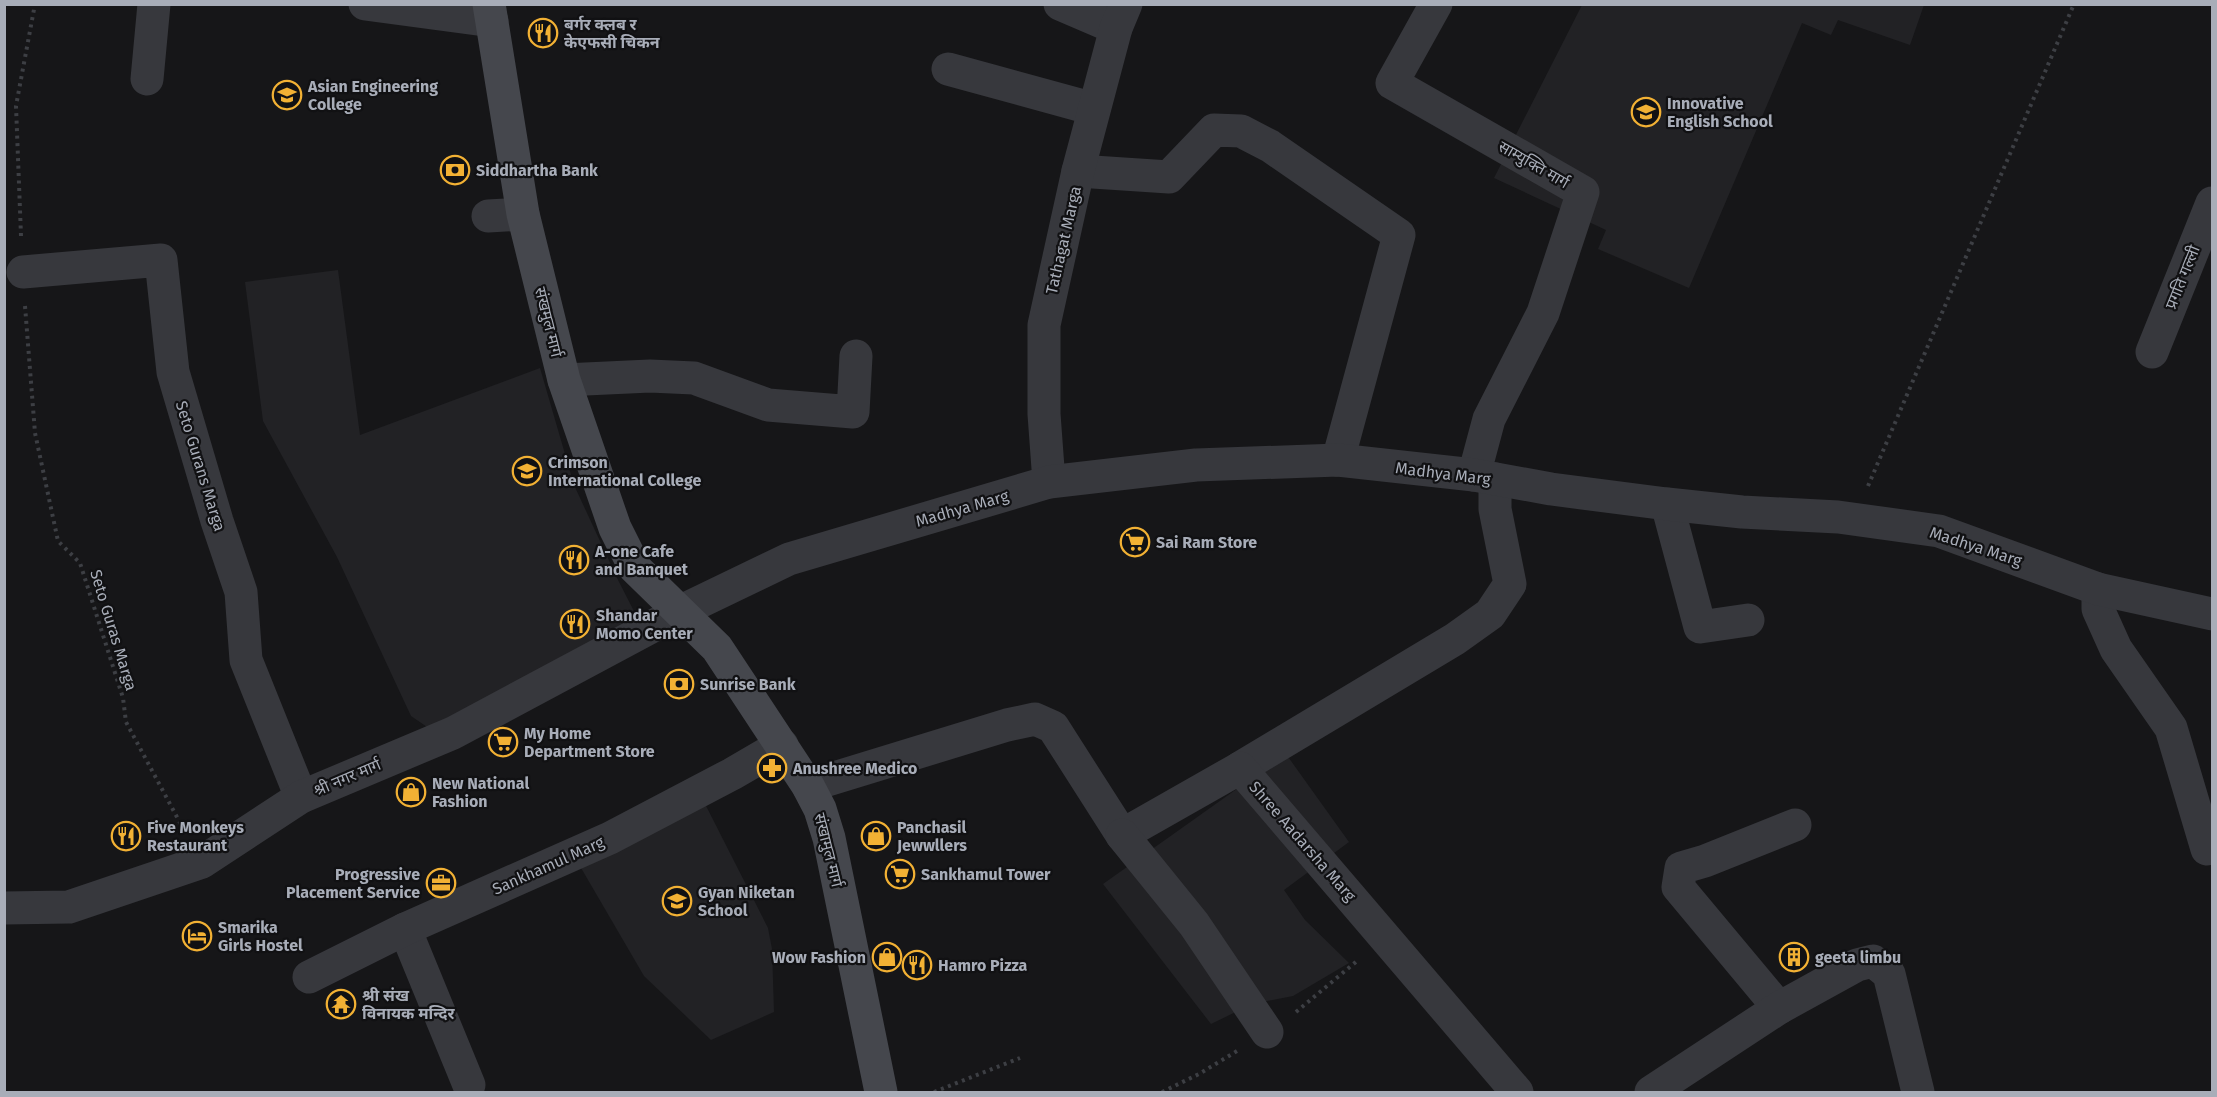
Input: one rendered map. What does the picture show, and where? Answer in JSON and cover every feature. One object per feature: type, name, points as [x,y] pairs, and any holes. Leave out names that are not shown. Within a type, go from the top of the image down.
[{"type":"main road","name":"संखमुल मार्ग","points":[[490,13],[523,214],[564,380],[615,528],[635,568],[681,611]]},
{"type":"main road","name":"संखामुल मार्ग","points":[[681,611],[717,648],[782,745],[820,809],[829,838],[881,1092]]},
{"type":"street","points":[[147,79],[154,4]]},
{"type":"street","points":[[365,4],[490,13]]},
{"type":"street","points":[[1060,4],[1121,16]]},
{"type":"street","name":"साम्युक्ति मार्ग","points":[[1436,4],[1392,83],[1583,192],[1543,313],[1489,419],[1484,477]]},
{"type":"street","name":"Tathagat Marga","points":[[1049,482],[1044,414],[1044,325],[1078,171],[1121,16]]},
{"type":"street","points":[[948,69],[1094,109]]},
{"type":"street","points":[[1078,171],[1169,177],[1214,130],[1242,130],[1270,146],[1399,235],[1338,460]]},
{"type":"street","name":"प्रगति गल्ली","points":[[2152,352],[2212,203]]},
{"type":"street","points":[[488,216],[523,214]]},
{"type":"street","name":"Seto Gurans Marga","points":[[23,272],[161,260],[173,372],[217,521],[241,592],[246,660],[301,797]]},
{"type":"street","points":[[564,380],[650,376],[694,378],[768,405],[853,412],[856,356]]},
{"type":"street","name":"Madhya Marg","points":[[681,611],[789,559],[1049,482],[1196,465],[1338,460],[1484,477],[1551,489],[1667,504],[1742,512],[1853,518],[1939,531],[2098,589],[2212,614]]},
{"type":"street","points":[[1240,768],[1455,639],[1490,614],[1510,584],[1495,508],[1484,477]]},
{"type":"street","points":[[1667,504],[1700,627],[1748,620]]},
{"type":"street","points":[[2098,589],[2098,609],[2116,649],[2171,728],[2207,849]]},
{"type":"street","name":"श्री नगर मार्ग","points":[[4,908],[69,907],[202,862],[301,797],[453,733],[681,611]]},
{"type":"street","points":[[808,786],[1035,718],[1053,727],[1122,835],[1194,924],[1267,1032]]},
{"type":"street","name":"Sankhamul Marg","points":[[309,977],[405,929],[610,838],[782,745]]},
{"type":"street","name":"Shree Aadarsha Marg","points":[[1122,835],[1240,768],[1517,1092]]},
{"type":"street","points":[[1779,1008],[1678,887],[1681,868],[1795,825]]},
{"type":"street","points":[[405,929],[469,1085]]},
{"type":"street","points":[[1650,1092],[1779,1008],[1857,965],[1873,961],[1889,974],[1918,1092]]},
{"type":"path","name":"Seto Guras Marga","points":[[35,4],[16,106],[23,272],[34,433],[58,540],[80,563],[123,698],[126,722],[202,862]]},
{"type":"path","points":[[1853,518],[2074,4]]},
{"type":"path","points":[[934,1092],[1020,1058]]},
{"type":"shaded area","name":"Innovative English School","points":[[1582,5],[1924,5],[1910,45],[1838,20],[1831,35],[1802,23],[1689,288],[1598,249],[1606,230],[1494,178]]},
{"type":"shaded area","points":[[338,270],[360,435],[540,368],[574,485],[638,619],[433,731],[411,716],[337,557],[263,421],[245,282]]},
{"type":"shaded area","points":[[1286,754],[1349,842],[1284,890],[1305,920],[1349,963],[1293,996],[1252,1004],[1211,1024],[1103,884]]},
{"type":"shaded area","name":"Gyan Niketan School","points":[[702,798],[768,928],[772,949],[774,1012],[711,1040],[644,976],[577,861]]},
{"type":"place","name":"बर्गर क्लब र केएफसी चिकन","points":[[543,33]]},
{"type":"place","name":"Asian Engineering College","points":[[287,95]]},
{"type":"place","name":"Innovative English School","points":[[1646,112]]},
{"type":"place","name":"Siddhartha Bank","points":[[455,170]]},
{"type":"place","name":"Crimson International College","points":[[527,471]]},
{"type":"place","name":"Sai Ram Store","points":[[1135,542]]},
{"type":"place","name":"A-one Cafe and Banquet","points":[[574,560]]},
{"type":"place","name":"Shandar Momo Center","points":[[575,624]]},
{"type":"place","name":"Sunrise Bank","points":[[679,684]]},
{"type":"place","name":"My Home Department Store","points":[[503,742]]},
{"type":"place","name":"Anushree Medico","points":[[772,768]]},
{"type":"place","name":"New National Fashion","points":[[411,792]]},
{"type":"place","name":"Five Monkeys Restaurant","points":[[126,836]]},
{"type":"place","name":"Panchasil Jewwllers","points":[[876,836]]},
{"type":"place","name":"Sankhamul Tower","points":[[900,874]]},
{"type":"place","name":"Progressive Placement Service","points":[[441,883]]},
{"type":"place","name":"Gyan Niketan School","points":[[677,901]]},
{"type":"place","name":"Smarika Girls Hostel","points":[[197,936]]},
{"type":"place","name":"Wow Fashion","points":[[887,957]]},
{"type":"place","name":"geeta limbu","points":[[1794,957]]},
{"type":"place","name":"Hamro Pizza","points":[[917,965]]},
{"type":"place","name":"श्री संख विनायक मन्दिर","points":[[341,1004]]}]
